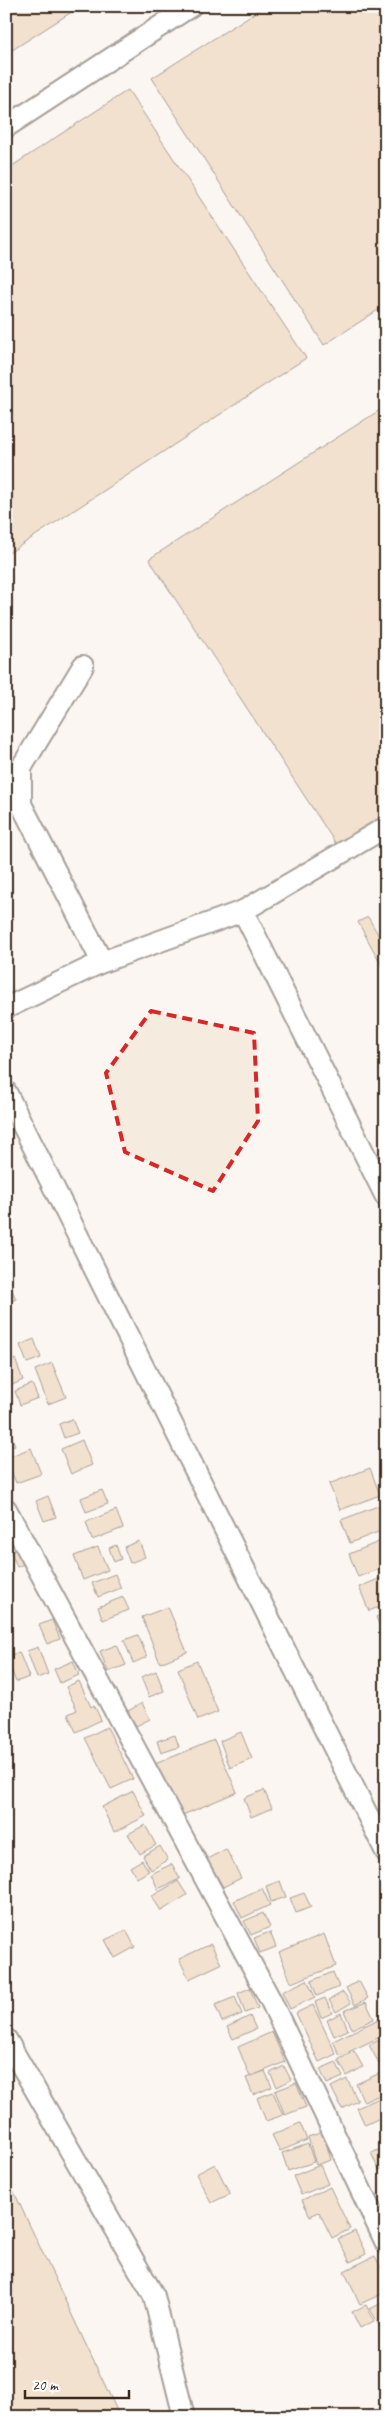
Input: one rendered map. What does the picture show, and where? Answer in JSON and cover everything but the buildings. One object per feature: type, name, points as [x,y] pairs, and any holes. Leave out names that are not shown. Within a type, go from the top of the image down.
[{"type":"lane","points":[[6,127],[191,6]]},
{"type":"lane","points":[[83,666],[21,768],[20,804],[102,962]]},
{"type":"lane","points":[[6,1008],[102,962],[243,910],[386,827]]},
{"type":"lane","points":[[243,910],[386,1197]]},
{"type":"lane","points":[[6,1092],[386,1852]]},
{"type":"lane","points":[[6,1509],[270,2000],[386,2243]]},
{"type":"lane","points":[[6,2039],[154,2296],[184,2417]]},
{"type":"highlighted area","points":[[151,1011],[254,1033],[258,1121],[213,1191],[125,1152],[106,1073]]},
{"type":"shaded area","points":[[6,6],[386,6],[386,2417],[6,2417]]}]
